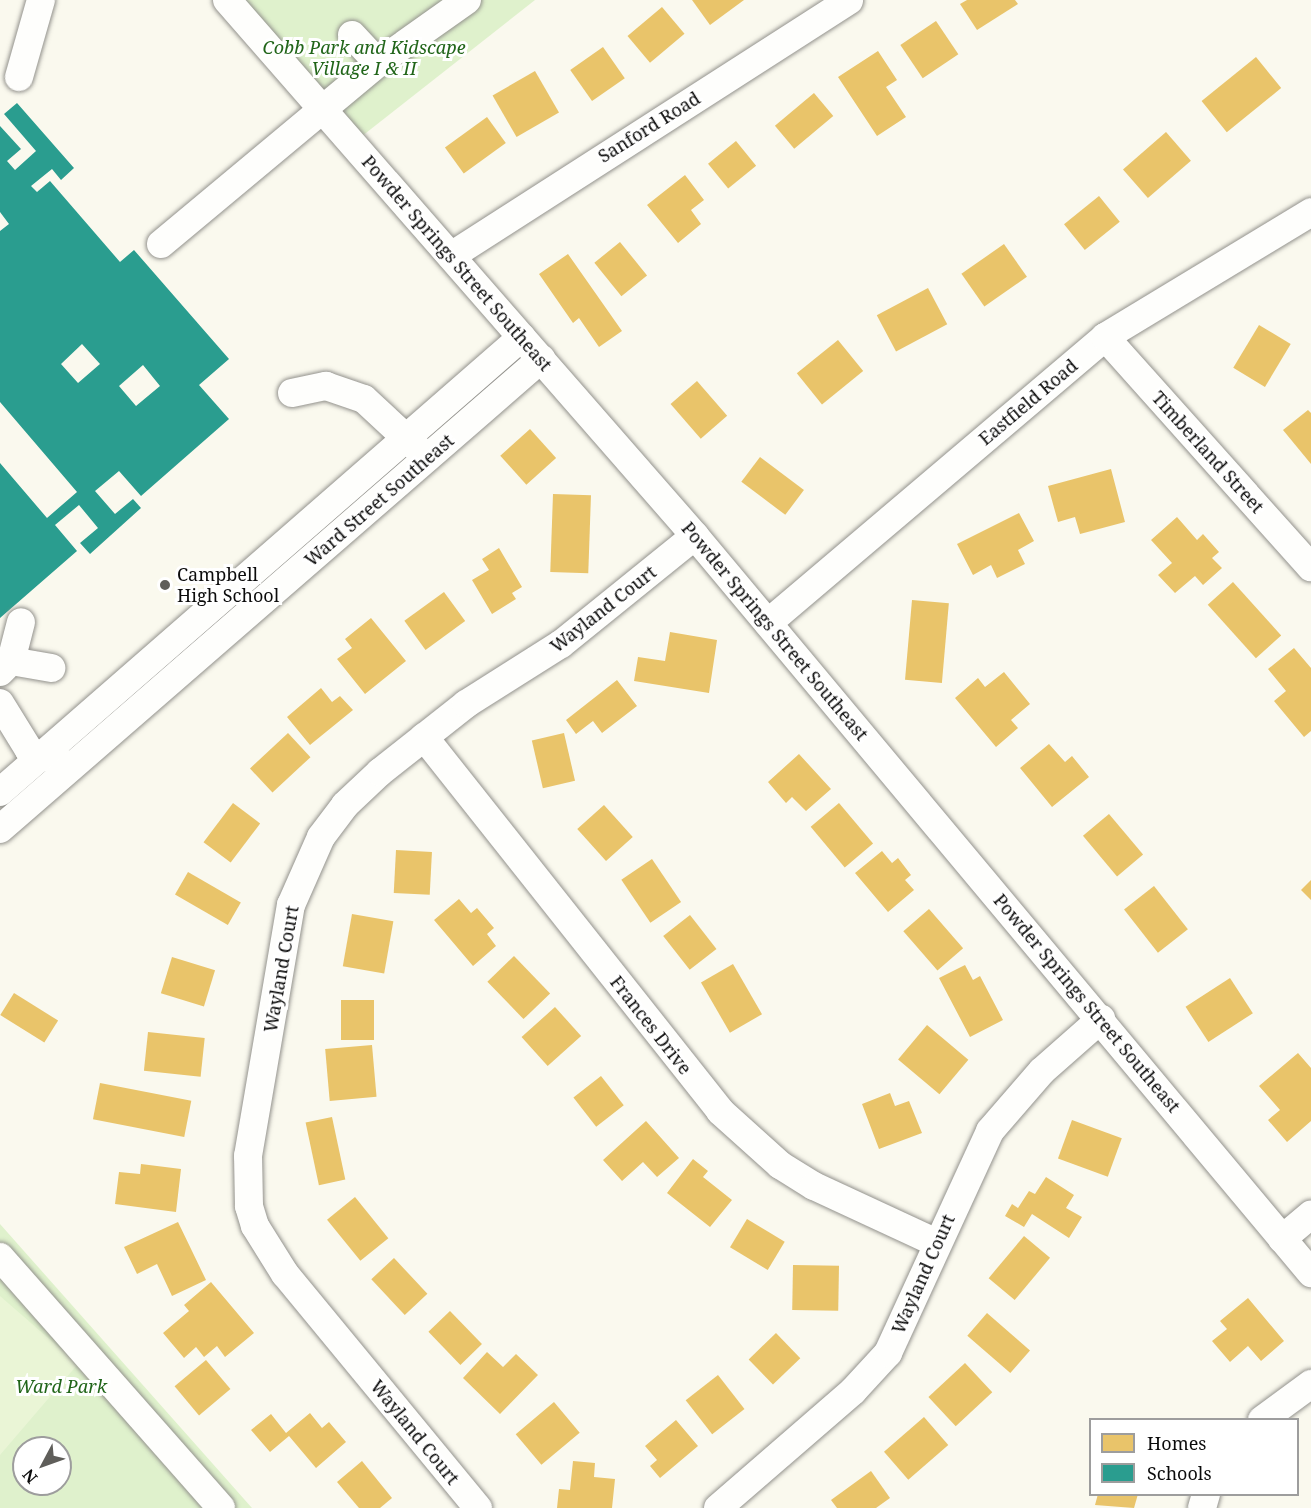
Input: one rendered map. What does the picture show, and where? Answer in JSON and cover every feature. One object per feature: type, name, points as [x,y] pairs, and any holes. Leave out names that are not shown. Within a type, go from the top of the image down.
[{"type":"street","points":[[19,77],[42,0]]},
{"type":"street","name":"Powder Springs Street Southeast","points":[[227,0],[695,536],[1101,1018],[1311,1273]]},
{"type":"street","points":[[161,244],[378,63],[467,0]]},
{"type":"street","name":"Sanford Road","points":[[451,256],[849,0]]},
{"type":"street","points":[[352,35],[378,63]]},
{"type":"street","name":"Eastfield Road","points":[[768,623],[1105,337],[1311,212]]},
{"type":"street","name":"Ward Street Southeast","points":[[0,792],[522,337]]},
{"type":"street","name":"Timberland Street","points":[[1105,337],[1311,567]]},
{"type":"street","name":"Ward Street Southeast","points":[[0,829],[541,359]]},
{"type":"street","points":[[292,393],[326,386],[364,399],[408,436],[426,459]]},
{"type":"street","name":"Wayland Court","points":[[478,1508],[267,1250],[255,1226],[248,1184],[253,1126],[291,905],[303,872],[321,837],[345,806],[424,737],[466,704],[561,644],[695,536]]},
{"type":"street","points":[[21,622],[6,666],[51,668]]},
{"type":"street","points":[[0,703],[29,750],[40,757],[80,759]]},
{"type":"street","name":"Frances Drive","points":[[424,737],[720,1111],[780,1165],[805,1180],[937,1244]]},
{"type":"street","name":"Wayland Court","points":[[718,1508],[853,1391],[888,1353],[990,1131],[1034,1079],[1101,1018]]},
{"type":"street","points":[[1282,1239],[1311,1215]]},
{"type":"street","points":[[0,1257],[221,1508]]},
{"type":"street","points":[[1263,1418],[1311,1384]]},
{"type":"green space","name":"Cobb Park and Kidscape Village I & II","points":[[232,0],[535,0],[357,140]]},
{"type":"green space","name":"Ward Park","points":[[0,1224],[252,1508],[0,1508]]},
{"type":"green space","points":[[0,1296],[78,1364],[16,1436],[12,1436],[12,1441],[0,1455]]},
{"type":"building: Homes","points":[[692,0],[744,0],[710,25]]},
{"type":"building: Homes","points":[[967,0],[1015,0],[1018,4],[977,30],[960,4]]},
{"type":"building: Homes","points":[[662,7],[684,34],[650,63],[628,36]]},
{"type":"building: Homes","points":[[936,21],[958,54],[923,78],[900,45]]},
{"type":"building: Homes","points":[[603,47],[625,78],[592,101],[570,70]]},
{"type":"building: Homes","points":[[878,51],[897,80],[886,87],[906,117],[877,136],[838,77]]},
{"type":"building: Homes","points":[[1256,57],[1281,88],[1227,132],[1202,101]]},
{"type":"building: Homes","points":[[535,71],[559,113],[517,137],[493,96]]},
{"type":"building: Homes","points":[[814,93],[833,116],[794,149],[775,126]]},
{"type":"building: Homes","points":[[487,117],[506,143],[464,173],[445,148]]},
{"type":"building: Homes","points":[[1166,132],[1191,161],[1148,198],[1123,169]]},
{"type":"building: Homes","points":[[736,141],[756,166],[728,189],[708,164]]},
{"type":"building: Homes","points":[[685,175],[704,200],[691,210],[701,224],[678,243],[647,205]]},
{"type":"building: Homes","points":[[1099,196],[1120,222],[1085,250],[1064,224]]},
{"type":"building: Homes","points":[[620,242],[647,275],[621,296],[594,263]]},
{"type":"building: Homes","points":[[1004,244],[1027,277],[984,307],[961,274]]},
{"type":"building: Homes","points":[[568,254],[622,331],[599,347],[579,318],[573,323],[539,274]]},
{"type":"building: Homes","points":[[928,288],[947,324],[896,351],[877,315]]},
{"type":"building: Homes","points":[[1259,325],[1291,344],[1265,387],[1233,368]]},
{"type":"building: Homes","points":[[838,340],[863,371],[822,404],[797,373]]},
{"type":"building: Homes","points":[[697,381],[727,416],[701,439],[671,404]]},
{"type":"building: Homes","points":[[1308,410],[1311,413],[1311,464],[1283,430]]},
{"type":"building: Homes","points":[[530,429],[556,458],[526,485],[500,456]]},
{"type":"building: Homes","points":[[760,457],[804,490],[785,515],[741,482]]},
{"type":"building: Homes","points":[[1111,469],[1125,522],[1080,534],[1075,517],[1058,522],[1048,486]]},
{"type":"building: Homes","points":[[553,494],[591,495],[588,573],[550,572]]},
{"type":"building: Homes","points":[[1019,513],[1034,541],[1018,550],[1025,564],[997,578],[991,565],[973,575],[957,544]]},
{"type":"building: Homes","points":[[1177,517],[1197,540],[1203,534],[1219,552],[1212,558],[1222,568],[1203,585],[1195,576],[1175,593],[1158,575],[1172,563],[1151,540]]},
{"type":"building: Homes","points":[[499,548],[522,587],[512,593],[516,599],[492,614],[472,580],[489,570],[482,559]]},
{"type":"building: Homes","points":[[1233,582],[1281,636],[1256,658],[1208,605]]},
{"type":"building: Homes","points":[[444,592],[465,621],[426,650],[404,621]]},
{"type":"building: Homes","points":[[912,600],[949,603],[942,683],[905,680]]},
{"type":"building: Homes","points":[[371,618],[406,661],[365,694],[337,659],[352,648],[345,639]]},
{"type":"building: Homes","points":[[670,632],[717,640],[709,693],[634,681],[638,657],[665,661]]},
{"type":"building: Homes","points":[[1294,648],[1311,668],[1311,731],[1304,737],[1274,701],[1286,691],[1268,669]]},
{"type":"building: Homes","points":[[1004,672],[1030,704],[1011,720],[1018,728],[996,747],[955,698],[978,678],[985,687]]},
{"type":"building: Homes","points":[[617,680],[637,706],[602,733],[593,721],[576,734],[566,720]]},
{"type":"building: Homes","points":[[321,688],[332,702],[340,696],[353,710],[310,745],[287,717]]},
{"type":"building: Homes","points":[[288,733],[311,757],[272,793],[250,768]]},
{"type":"building: Homes","points":[[564,733],[575,781],[543,788],[532,740]]},
{"type":"building: Homes","points":[[1049,744],[1065,762],[1072,756],[1089,777],[1052,807],[1020,768]]},
{"type":"building: Homes","points":[[799,754],[831,789],[806,811],[792,797],[786,803],[768,782]]},
{"type":"building: Homes","points":[[233,803],[260,823],[231,863],[204,842]]},
{"type":"building: Homes","points":[[839,803],[873,844],[845,867],[811,827]]},
{"type":"building: Homes","points":[[604,805],[633,837],[606,861],[577,829]]},
{"type":"building: Homes","points":[[1109,814],[1143,855],[1117,876],[1083,836]]},
{"type":"building: Homes","points":[[396,850],[432,852],[430,895],[394,893]]},
{"type":"building: Homes","points":[[882,851],[892,863],[898,858],[911,875],[905,880],[914,890],[888,912],[855,873]]},
{"type":"building: Homes","points":[[652,859],[681,902],[650,923],[621,880]]},
{"type":"building: Homes","points":[[188,872],[241,902],[228,925],[175,895]]},
{"type":"building: Homes","points":[[1311,880],[1311,900],[1301,890]]},
{"type":"building: Homes","points":[[1154,886],[1188,929],[1158,953],[1124,909]]},
{"type":"building: Homes","points":[[459,899],[471,913],[477,908],[494,928],[487,934],[496,946],[473,966],[434,920]]},
{"type":"building: Homes","points":[[929,909],[963,948],[937,971],[903,931]]},
{"type":"building: Homes","points":[[352,914],[393,921],[384,973],[343,966]]},
{"type":"building: Homes","points":[[690,915],[716,949],[690,970],[663,936]]},
{"type":"building: Homes","points":[[514,956],[550,993],[524,1019],[487,982]]},
{"type":"building: Homes","points":[[172,957],[215,970],[204,1006],[161,993]]},
{"type":"building: Homes","points":[[733,964],[762,1014],[730,1033],[701,982]]},
{"type":"building: Homes","points":[[965,965],[973,980],[980,976],[1003,1020],[970,1037],[939,978]]},
{"type":"building: Homes","points":[[1230,978],[1253,1013],[1208,1042],[1186,1007]]},
{"type":"building: Homes","points":[[14,993],[58,1021],[44,1043],[0,1015]]},
{"type":"building: Homes","points":[[341,1000],[374,1000],[374,1040],[341,1040]]},
{"type":"building: Homes","points":[[555,1007],[581,1036],[548,1066],[522,1037]]},
{"type":"building: Homes","points":[[927,1025],[968,1060],[939,1094],[898,1059]]},
{"type":"building: Homes","points":[[148,1032],[205,1038],[201,1077],[144,1071]]},
{"type":"building: Homes","points":[[372,1045],[377,1097],[330,1101],[325,1049]]},
{"type":"building: Homes","points":[[1298,1053],[1311,1068],[1311,1121],[1287,1142],[1268,1120],[1280,1110],[1259,1086]]},
{"type":"building: Homes","points":[[601,1076],[624,1105],[596,1127],[573,1098]]},
{"type":"building: Homes","points":[[100,1083],[191,1101],[184,1137],[93,1119]]},
{"type":"building: Homes","points":[[890,1093],[895,1106],[909,1101],[922,1133],[879,1149],[862,1104]]},
{"type":"building: Homes","points":[[332,1117],[345,1180],[319,1185],[306,1123]]},
{"type":"building: Homes","points":[[1072,1120],[1122,1138],[1108,1177],[1058,1159]]},
{"type":"building: Homes","points":[[646,1121],[679,1158],[657,1177],[643,1162],[622,1181],[603,1160]]},
{"type":"building: Homes","points":[[693,1159],[708,1171],[703,1177],[732,1200],[710,1227],[667,1193]]},
{"type":"building: Homes","points":[[141,1164],[181,1169],[176,1212],[115,1204],[119,1172],[140,1174]]},
{"type":"building: Homes","points":[[1046,1177],[1074,1195],[1066,1208],[1082,1217],[1069,1238],[1032,1214],[1024,1227],[1005,1216],[1012,1204],[1018,1208],[1029,1191],[1035,1194]]},
{"type":"building: Homes","points":[[355,1197],[388,1238],[360,1261],[327,1220]]},
{"type":"building: Homes","points":[[747,1219],[785,1242],[768,1270],[730,1247]]},
{"type":"building: Homes","points":[[178,1222],[206,1280],[172,1296],[157,1264],[137,1274],[124,1247]]},
{"type":"building: Homes","points":[[1024,1236],[1050,1258],[1015,1300],[989,1278]]},
{"type":"building: Homes","points":[[394,1258],[427,1294],[405,1315],[371,1279]]},
{"type":"building: Homes","points":[[793,1265],[839,1266],[838,1311],[792,1310]]},
{"type":"building: Homes","points":[[211,1282],[254,1333],[225,1357],[217,1346],[204,1357],[196,1347],[184,1358],[163,1333],[189,1311],[184,1305]]},
{"type":"building: Homes","points":[[1248,1298],[1284,1341],[1261,1361],[1248,1346],[1230,1362],[1212,1341],[1227,1329],[1220,1321]]},
{"type":"building: Homes","points":[[450,1311],[482,1344],[460,1365],[428,1332]]},
{"type":"building: Homes","points":[[987,1313],[1030,1350],[1010,1373],[967,1336]]},
{"type":"building: Homes","points":[[776,1333],[800,1358],[773,1385],[749,1359]]},
{"type":"building: Homes","points":[[487,1352],[503,1367],[516,1354],[538,1375],[500,1414],[463,1378]]},
{"type":"building: Homes","points":[[206,1360],[230,1389],[199,1415],[175,1386]]},
{"type":"building: Homes","points":[[965,1363],[992,1392],[956,1426],[928,1397]]},
{"type":"building: Homes","points":[[718,1375],[744,1409],[712,1434],[686,1400]]},
{"type":"building: Homes","points":[[554,1402],[580,1433],[541,1465],[516,1434]]},
{"type":"building: Homes","points":[[310,1413],[322,1428],[329,1422],[346,1442],[316,1468],[289,1436],[270,1452],[251,1430],[271,1414],[286,1433]]},
{"type":"building: Homes","points":[[924,1417],[948,1445],[908,1480],[884,1452]]},
{"type":"building: Homes","points":[[676,1420],[698,1446],[660,1478],[650,1466],[657,1460],[645,1446]]},
{"type":"building: Homes","points":[[362,1461],[392,1498],[380,1508],[359,1508],[337,1482]]},
{"type":"building: Homes","points":[[573,1461],[595,1463],[594,1477],[615,1479],[612,1508],[557,1508],[559,1489],[570,1490]]},
{"type":"building: Homes","points":[[871,1471],[890,1498],[876,1508],[837,1508],[831,1500]]},
{"type":"building: Homes","points":[[1097,1496],[1137,1496],[1134,1508],[1095,1505]]},
{"type":"building: Schools","points":[[17,103],[74,168],[61,180],[52,169],[31,186],[37,192],[50,181],[120,262],[134,250],[229,359],[199,385],[229,419],[141,496],[119,471],[95,491],[115,514],[133,499],[141,508],[90,554],[80,543],[98,528],[79,505],[55,525],[77,551],[0,618],[0,463],[47,518],[77,492],[0,402],[0,231],[9,224],[0,212],[0,126],[21,149],[7,161],[15,170],[36,151],[4,114]],"holes":[[[82,344],[100,364],[78,383],[61,364]],[[143,365],[160,386],[136,406],[119,386]]]},
{"type":"place","name":"Campbell High School","points":[[165,585]]}]
